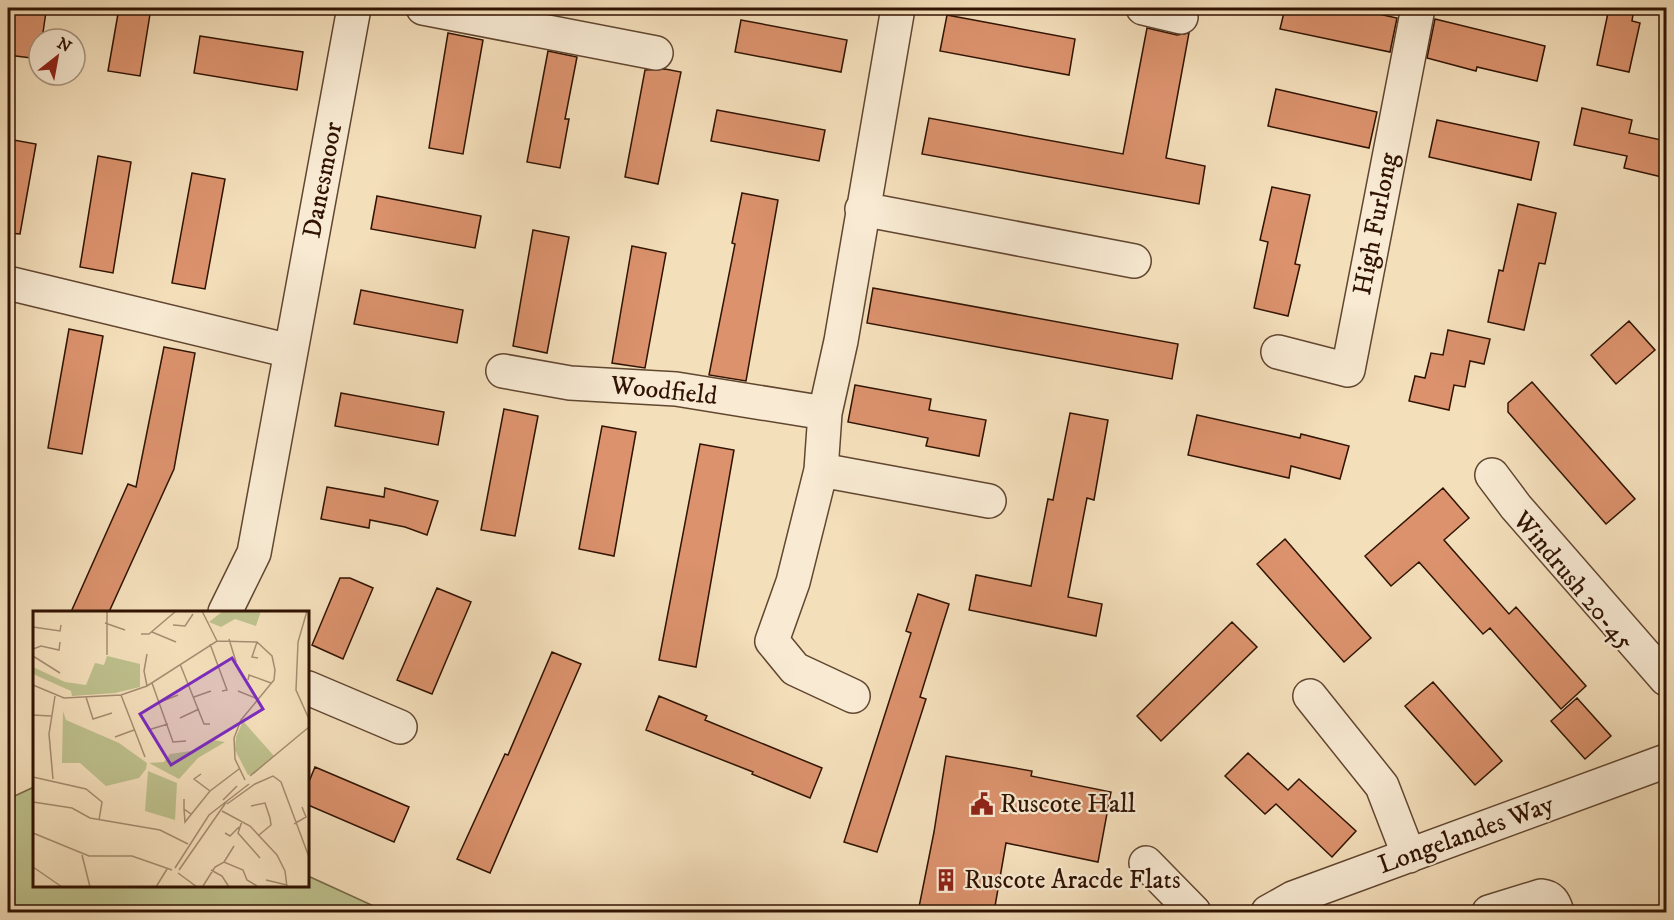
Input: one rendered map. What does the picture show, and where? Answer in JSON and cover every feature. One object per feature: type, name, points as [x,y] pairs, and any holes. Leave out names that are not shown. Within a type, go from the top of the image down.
[{"type":"street","name":"Danesmoor","points":[[225,611],[254,553],[354,8]]},
{"type":"street","points":[[423,8],[656,53]]},
{"type":"street","points":[[853,696],[795,669],[772,641],[793,582],[821,471],[825,413],[840,341],[898,8]]},
{"type":"street","points":[[1143,8],[1181,17]]},
{"type":"street","name":"High Furlong","points":[[1278,352],[1348,370],[1418,8]]},
{"type":"street","points":[[862,209],[1134,261]]},
{"type":"street","points":[[8,283],[290,351]]},
{"type":"street","name":"Woodfield","points":[[503,371],[570,383],[676,389],[825,413]]},
{"type":"street","points":[[821,471],[989,501]]},
{"type":"street","name":"Windrush 20-45","points":[[1666,679],[1501,495],[1666,696]]},
{"type":"street","points":[[309,688],[400,727]]},
{"type":"street","points":[[1310,696],[1382,786],[1409,856]]},
{"type":"street","name":"Longelandes Way","points":[[1268,912],[1293,898],[1666,761]]},
{"type":"street","points":[[1146,863],[1194,912]]},
{"type":"street","points":[[1489,912],[1540,896],[1548,897],[1557,912]]},
{"type":"green space","points":[[33,787],[33,887],[309,887],[309,876],[378,908],[427,912],[8,912],[8,799]]},
{"type":"building","points":[[12,8],[46,12],[44,27],[27,27],[27,57],[8,55]]},
{"type":"building","points":[[119,8],[151,8],[140,76],[108,71]]},
{"type":"building","points":[[1285,8],[1351,8],[1397,18],[1390,52],[1280,29]]},
{"type":"building","points":[[1609,8],[1634,8],[1632,21],[1640,23],[1629,72],[1597,65]]},
{"type":"building","points":[[947,15],[1075,39],[1069,75],[940,51]]},
{"type":"building","points":[[1435,19],[1545,46],[1537,81],[1477,67],[1476,71],[1427,58]]},
{"type":"building","points":[[741,20],[847,40],[841,72],[735,52]]},
{"type":"building","points":[[1147,28],[1177,35],[1189,33],[1166,158],[1205,166],[1199,204],[922,154],[929,118],[1123,154]]},
{"type":"building","points":[[448,33],[483,40],[463,154],[429,148]]},
{"type":"building","points":[[200,36],[303,52],[297,90],[194,73]]},
{"type":"building","points":[[548,51],[577,57],[565,119],[569,119],[560,168],[527,162]]},
{"type":"building","points":[[665,69],[681,72],[658,184],[625,177],[645,70]]},
{"type":"building","points":[[1276,89],[1377,112],[1369,148],[1268,126]]},
{"type":"building","points":[[1582,108],[1632,120],[1629,133],[1666,141],[1666,178],[1624,168],[1627,156],[1574,145]]},
{"type":"building","points":[[717,110],[825,130],[819,161],[711,141]]},
{"type":"building","points":[[1437,120],[1539,142],[1531,180],[1429,157]]},
{"type":"building","points":[[8,139],[36,144],[20,234],[8,233]]},
{"type":"building","points":[[98,156],[131,162],[113,273],[80,267]]},
{"type":"building","points":[[192,173],[225,179],[205,289],[172,283]]},
{"type":"building","points":[[1272,187],[1310,195],[1295,264],[1300,265],[1288,316],[1254,308],[1268,242],[1260,240]]},
{"type":"building","points":[[742,193],[778,200],[746,381],[709,375],[735,244],[732,243]]},
{"type":"building","points":[[377,196],[481,216],[475,248],[371,229]]},
{"type":"building","points":[[1518,204],[1556,213],[1545,264],[1539,263],[1524,330],[1488,322],[1499,270],[1503,271]]},
{"type":"building","points":[[533,230],[569,237],[547,353],[513,346]]},
{"type":"building","points":[[632,246],[666,253],[645,368],[612,363]]},
{"type":"building","points":[[873,288],[1178,344],[1172,379],[867,323]]},
{"type":"building","points":[[361,290],[463,310],[457,343],[354,324]]},
{"type":"building","points":[[1629,321],[1655,350],[1616,384],[1591,355]]},
{"type":"building","points":[[69,329],[103,336],[82,454],[48,448]]},
{"type":"building","points":[[1448,330],[1490,339],[1484,364],[1470,361],[1465,387],[1454,385],[1449,410],[1409,401],[1415,376],[1425,378],[1431,353],[1443,355]]},
{"type":"building","points":[[164,347],[195,353],[174,469],[109,611],[71,611],[128,484],[136,487]]},
{"type":"building","points":[[1532,382],[1635,499],[1606,524],[1508,412],[1508,403]]},
{"type":"building","points":[[855,385],[931,399],[929,410],[986,420],[979,456],[926,446],[928,438],[848,422]]},
{"type":"building","points":[[341,393],[444,412],[438,445],[335,426]]},
{"type":"building","points":[[504,409],[538,416],[515,536],[481,530]]},
{"type":"building","points":[[1070,413],[1108,420],[1094,500],[1087,498],[1068,597],[1102,604],[1096,636],[969,610],[976,575],[1031,586],[1048,499],[1053,500]]},
{"type":"building","points":[[1197,415],[1300,438],[1301,434],[1349,446],[1340,479],[1291,466],[1289,478],[1188,455]]},
{"type":"building","points":[[602,426],[636,432],[614,556],[579,549]]},
{"type":"building","points":[[700,444],[734,450],[696,667],[659,660]]},
{"type":"building","points":[[327,487],[384,497],[385,488],[438,501],[427,535],[405,527],[370,520],[369,528],[321,519]]},
{"type":"building","points":[[1443,488],[1469,518],[1444,540],[1509,614],[1516,607],[1586,686],[1561,709],[1490,628],[1483,634],[1419,562],[1391,586],[1365,556]]},
{"type":"building","points":[[1285,539],[1371,638],[1344,662],[1257,564]]},
{"type":"building","points":[[340,578],[350,578],[373,588],[343,659],[312,645]]},
{"type":"building","points":[[437,588],[471,602],[432,694],[397,680]]},
{"type":"building","points":[[918,594],[949,604],[920,697],[926,699],[877,852],[844,842],[911,633],[906,631]]},
{"type":"building","points":[[1232,622],[1257,647],[1161,741],[1137,716]]},
{"type":"building","points":[[552,652],[581,664],[490,873],[457,859],[505,754],[508,755]]},
{"type":"building","points":[[1433,682],[1502,761],[1475,785],[1405,706]]},
{"type":"building","points":[[659,696],[707,716],[705,720],[822,768],[810,798],[752,774],[753,772],[646,730]]},
{"type":"building","points":[[1577,698],[1611,736],[1585,759],[1551,721]]},
{"type":"building","points":[[1248,753],[1288,790],[1299,779],[1356,831],[1332,857],[1276,804],[1265,814],[1225,776]]},
{"type":"building","points":[[946,756],[1032,771],[1031,776],[1111,792],[1098,862],[1006,843],[994,912],[918,912]]},
{"type":"building","points":[[315,767],[409,807],[394,842],[309,805],[309,782]]},
{"type":"place","name":"Ruscote Hall","points":[[982,804]]},
{"type":"place","name":"Ruscote Aracde Flats","points":[[946,880]]}]
